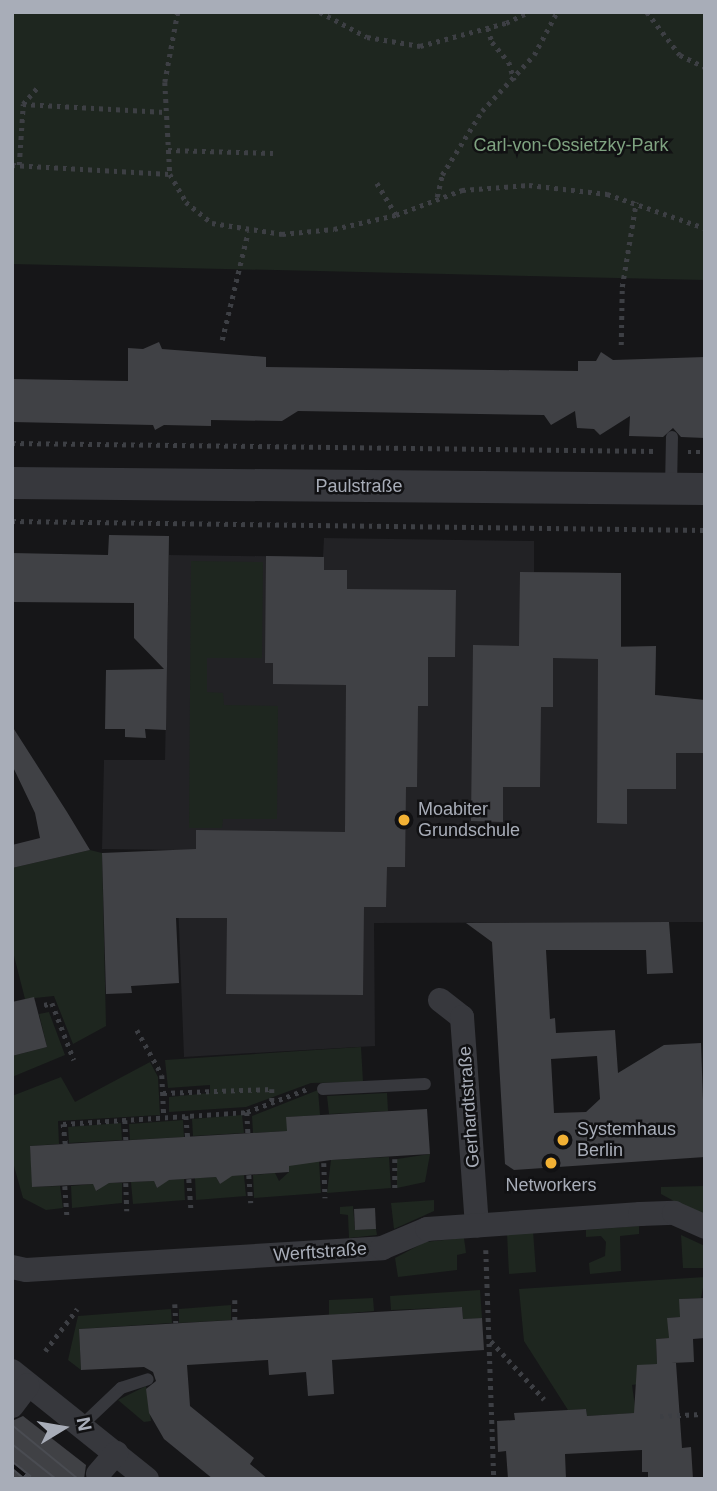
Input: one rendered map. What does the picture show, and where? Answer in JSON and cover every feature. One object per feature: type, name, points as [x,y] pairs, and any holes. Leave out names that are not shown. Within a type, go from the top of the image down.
[{"type":"street","name":"Paulstraße","points":[[12,483],[705,489]]},
{"type":"street","name":"Gerhardtstraße","points":[[440,1000],[462,1017],[481,1225]]},
{"type":"street","name":"Werftstraße","points":[[12,1267],[26,1270],[382,1248],[427,1229],[674,1213],[705,1227]]},
{"type":"street","points":[[12,1406],[20,1378],[147,1479]]},
{"type":"street","points":[[98,1474],[116,1453]]},
{"type":"lane","points":[[671,488],[672,437]]},
{"type":"lane","points":[[323,1089],[425,1084]]},
{"type":"lane","points":[[82,1425],[121,1388],[148,1379]]},
{"type":"path","points":[[178,12],[169,52],[165,112],[170,174],[198,214],[212,223],[247,232],[334,229],[396,215],[437,197],[491,186],[558,186],[636,202],[705,228]]},
{"type":"path","points":[[320,12],[367,37],[420,46],[488,28],[529,12]]},
{"type":"path","points":[[437,197],[442,175],[482,111],[514,81],[557,12]]},
{"type":"path","points":[[647,12],[680,55],[705,67]]},
{"type":"path","points":[[488,28],[492,42],[509,62],[514,81]]},
{"type":"path","points":[[19,165],[23,104],[38,87]]},
{"type":"path","points":[[23,104],[165,112]]},
{"type":"path","points":[[168,150],[273,153]]},
{"type":"path","points":[[12,165],[170,174]]},
{"type":"path","points":[[377,183],[396,215]]},
{"type":"path","points":[[621,345],[622,287],[636,202]]},
{"type":"path","points":[[222,340],[247,232]]},
{"type":"path","points":[[12,443],[705,452]]},
{"type":"path","points":[[12,521],[705,530]]},
{"type":"path","points":[[44,1005],[52,1003],[74,1060]]},
{"type":"path","points":[[137,1030],[162,1075],[164,1117]]},
{"type":"path","points":[[65,1144],[63,1124],[247,1112],[311,1087],[322,1085],[323,1089]]},
{"type":"path","points":[[163,1093],[272,1088],[272,1102]]},
{"type":"path","points":[[247,1112],[248,1133]]},
{"type":"path","points":[[187,1116],[188,1137]]},
{"type":"path","points":[[125,1120],[126,1140]]},
{"type":"path","points":[[395,1159],[395,1192]]},
{"type":"path","points":[[324,1163],[325,1198]]},
{"type":"path","points":[[249,1175],[251,1203]]},
{"type":"path","points":[[189,1179],[191,1208]]},
{"type":"path","points":[[126,1183],[127,1211]]},
{"type":"path","points":[[65,1186],[67,1216]]},
{"type":"path","points":[[481,1225],[491,1340],[494,1479]]},
{"type":"path","points":[[234,1300],[235,1320]]},
{"type":"path","points":[[175,1304],[176,1323]]},
{"type":"path","points":[[45,1351],[77,1309]]},
{"type":"path","points":[[491,1340],[544,1399]]},
{"type":"path","points":[[660,1416],[702,1414]]},
{"type":"shaded area","name":"Moabiter Grundschule","points":[[324,538],[534,541],[534,572],[621,573],[620,646],[656,646],[655,695],[703,700],[705,922],[374,923],[375,1046],[184,1057],[176,850],[102,849],[104,760],[165,760],[169,555],[323,557]]},
{"type":"green space","name":"Carl-von-Ossietzky-Park","points":[[12,12],[705,12],[705,280],[12,264]]},
{"type":"green space","points":[[191,561],[263,562],[262,658],[207,658],[207,692],[223,693],[224,705],[278,706],[277,819],[223,819],[222,828],[189,828]]},
{"type":"green space","points":[[90,850],[102,853],[106,1026],[73,1044],[54,996],[25,999],[12,948],[12,868]]},
{"type":"green space","points":[[49,1012],[65,1055],[12,1077],[12,1056],[47,1047],[39,1014]]},
{"type":"green space","points":[[361,1047],[363,1082],[311,1083],[246,1107],[169,1112],[169,1097],[210,1093],[210,1085],[168,1088],[165,1060]]},
{"type":"green space","points":[[150,1062],[158,1077],[160,1115],[58,1121],[59,1144],[30,1146],[33,1187],[60,1186],[63,1208],[46,1210],[23,1198],[12,1159],[12,1096],[61,1077],[75,1102]]},
{"type":"green space","points":[[318,1090],[320,1115],[287,1117],[287,1131],[253,1133],[252,1116]]},
{"type":"green space","points":[[387,1093],[388,1111],[329,1114],[327,1096]]},
{"type":"green space","points":[[242,1115],[244,1133],[193,1136],[192,1119]]},
{"type":"green space","points":[[183,1120],[184,1137],[130,1140],[129,1124]]},
{"type":"green space","points":[[121,1123],[122,1140],[69,1143],[68,1127]]},
{"type":"green space","points":[[430,1154],[425,1182],[397,1188],[397,1159]]},
{"type":"green space","points":[[389,1157],[391,1188],[327,1193],[331,1160]]},
{"type":"green space","points":[[319,1161],[321,1193],[254,1198],[253,1175],[275,1173],[279,1181],[289,1172],[289,1162]]},
{"type":"green space","points":[[244,1175],[246,1196],[196,1200],[195,1178],[216,1177],[220,1184],[228,1176]]},
{"type":"green space","points":[[184,1179],[185,1200],[133,1204],[131,1182],[154,1181],[157,1188],[165,1180]]},
{"type":"green space","points":[[105,1183],[122,1183],[122,1203],[72,1208],[71,1186],[93,1184],[97,1191]]},
{"type":"green space","points":[[705,1186],[705,1218],[661,1194],[661,1187]]},
{"type":"green space","points":[[434,1200],[434,1211],[394,1229],[391,1203]]},
{"type":"green space","points":[[353,1206],[355,1230],[376,1229],[377,1235],[349,1238],[348,1215],[340,1214],[340,1207]]},
{"type":"green space","points":[[639,1226],[639,1234],[620,1236],[621,1271],[590,1274],[589,1263],[605,1256],[606,1242],[601,1236],[586,1237],[586,1230]]},
{"type":"green space","points":[[533,1231],[536,1272],[509,1274],[507,1233]]},
{"type":"green space","points":[[681,1235],[705,1246],[705,1268],[683,1268]]},
{"type":"green space","points":[[464,1238],[466,1253],[457,1255],[457,1270],[398,1277],[395,1258],[425,1242]]},
{"type":"green space","points":[[705,1277],[701,1298],[680,1299],[680,1317],[668,1318],[669,1338],[656,1339],[657,1364],[637,1366],[638,1384],[632,1385],[636,1413],[587,1416],[586,1409],[568,1410],[524,1341],[519,1289]]},
{"type":"green space","points":[[480,1290],[482,1318],[463,1319],[462,1307],[391,1310],[390,1296]]},
{"type":"green space","points":[[373,1298],[374,1311],[329,1315],[329,1300]]},
{"type":"green space","points":[[231,1305],[231,1320],[179,1323],[179,1309]]},
{"type":"green space","points":[[171,1309],[172,1323],[79,1329],[81,1370],[68,1360],[78,1316]]},
{"type":"green space","points":[[146,1386],[151,1421],[144,1422],[118,1400]]},
{"type":"building","points":[[159,342],[162,349],[266,357],[266,367],[578,371],[578,361],[596,361],[601,352],[613,360],[705,357],[705,438],[681,437],[673,428],[663,437],[629,436],[630,416],[600,435],[594,429],[577,428],[575,411],[551,425],[544,415],[298,411],[282,421],[211,420],[211,426],[164,425],[155,430],[153,425],[12,422],[12,379],[128,381],[128,348],[143,349]]},
{"type":"building","points":[[109,535],[169,536],[166,730],[145,729],[146,738],[125,737],[125,729],[105,729],[106,670],[164,669],[134,638],[134,603],[12,602],[12,553],[108,555]]},
{"type":"building","points":[[266,556],[324,557],[324,570],[347,570],[347,589],[456,590],[455,657],[428,657],[428,706],[418,706],[417,787],[406,787],[405,867],[387,867],[386,907],[364,907],[363,995],[226,994],[227,918],[176,918],[179,983],[131,986],[132,993],[106,994],[102,853],[196,849],[196,830],[345,832],[346,685],[273,684],[273,663],[265,663]]},
{"type":"building","points":[[520,572],[621,573],[621,647],[656,646],[655,695],[705,700],[705,753],[676,753],[676,789],[627,789],[627,824],[597,823],[598,659],[553,658],[553,707],[541,707],[540,787],[503,787],[503,822],[471,821],[473,645],[519,646]]},
{"type":"building","points":[[12,726],[90,850],[12,868],[12,845],[40,838],[35,813],[12,765]]},
{"type":"building","points":[[669,922],[673,973],[647,974],[646,950],[546,950],[550,1019],[555,1018],[556,1033],[615,1030],[618,1073],[664,1045],[701,1043],[705,1157],[514,1170],[505,1164],[492,942],[466,923]],"holes":[[[597,1056],[600,1099],[586,1112],[554,1113],[551,1059]]]},
{"type":"building","points":[[34,997],[47,1047],[12,1056],[12,1002]]},
{"type":"building","points":[[427,1109],[430,1154],[331,1160],[289,1166],[289,1172],[232,1176],[220,1184],[216,1177],[169,1180],[157,1188],[154,1181],[109,1183],[96,1191],[93,1184],[32,1187],[30,1146],[287,1131],[286,1117]]},
{"type":"building","points":[[375,1208],[376,1229],[355,1230],[354,1209]]},
{"type":"building","points":[[705,1298],[705,1338],[693,1339],[694,1362],[671,1363],[676,1363],[682,1448],[691,1447],[693,1479],[648,1479],[648,1472],[642,1472],[642,1450],[565,1454],[566,1479],[508,1479],[506,1451],[498,1452],[497,1421],[515,1420],[514,1413],[586,1409],[587,1416],[634,1413],[637,1365],[657,1364],[656,1339],[669,1338],[667,1318],[680,1317],[679,1299]]},
{"type":"building","points":[[462,1307],[463,1319],[482,1318],[484,1350],[332,1360],[334,1394],[308,1396],[306,1372],[269,1375],[268,1360],[187,1365],[190,1406],[254,1458],[250,1464],[268,1479],[213,1479],[164,1439],[149,1413],[146,1389],[156,1381],[153,1372],[144,1367],[81,1370],[79,1329]]},
{"type":"building","points":[[23,1416],[86,1465],[84,1479],[12,1479],[12,1421]]},
{"type":"tram line","points":[[12,1425],[78,1479]]},
{"type":"tram line","points":[[12,1444],[56,1479]]},
{"type":"railway","points":[[12,1465],[29,1479]]},
{"type":"place","name":"Moabiter Grundschule","points":[[404,820]]},
{"type":"place","name":"Systemhaus Berlin","points":[[563,1140]]},
{"type":"place","name":"Networkers","points":[[551,1163]]}]
